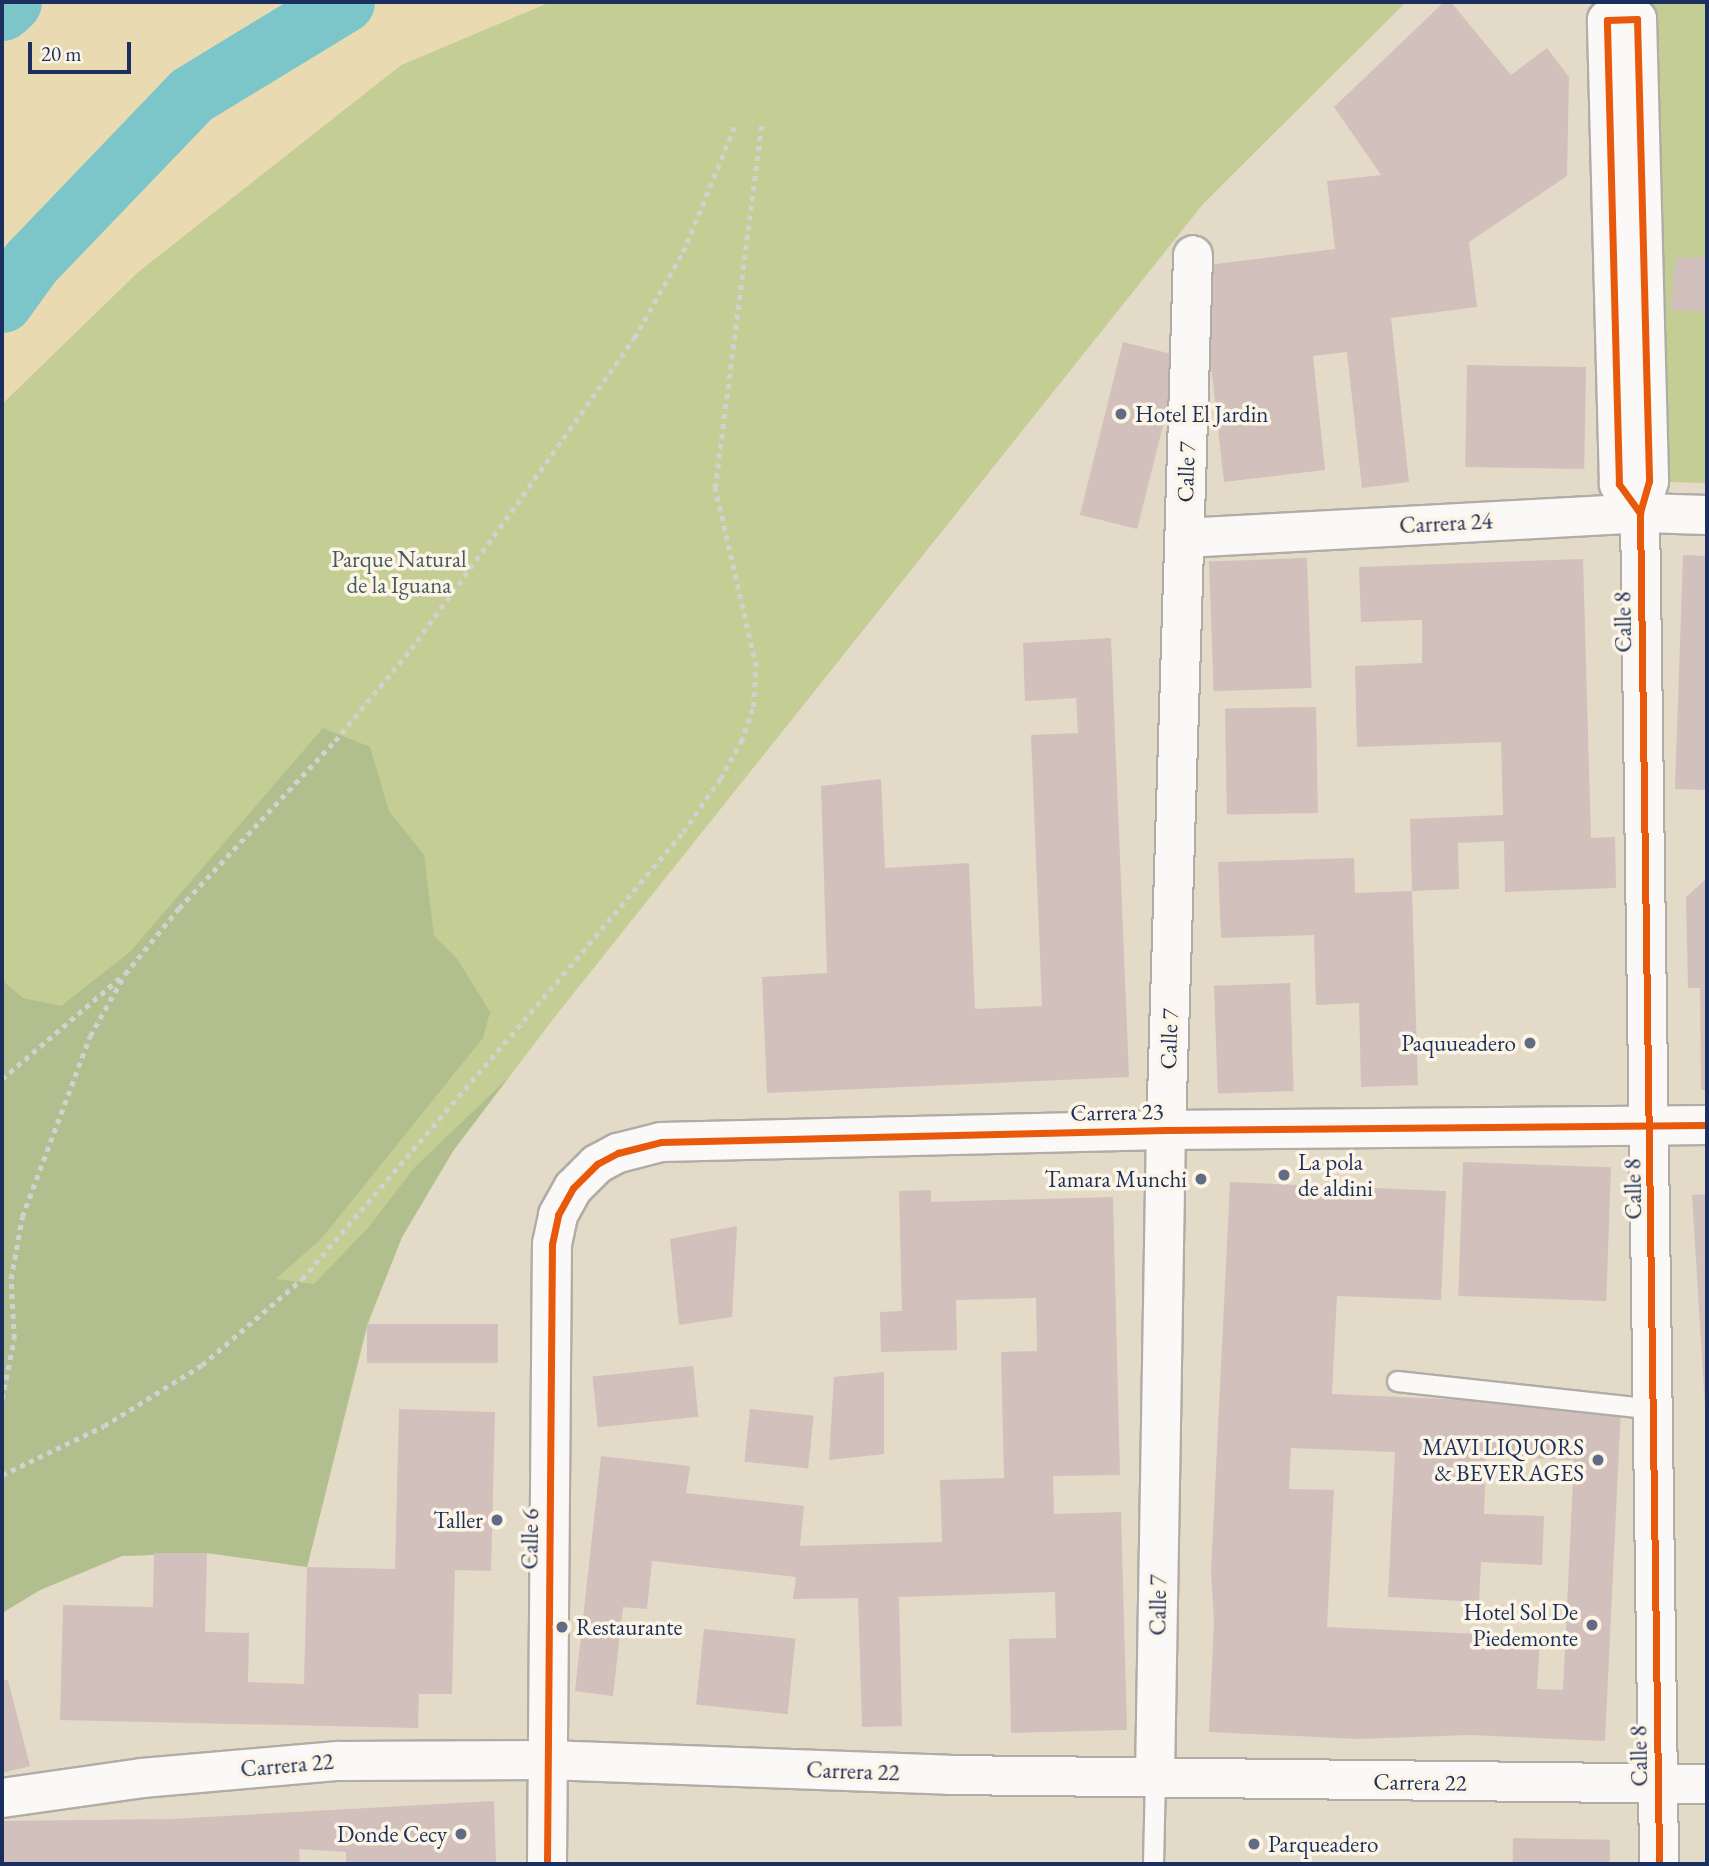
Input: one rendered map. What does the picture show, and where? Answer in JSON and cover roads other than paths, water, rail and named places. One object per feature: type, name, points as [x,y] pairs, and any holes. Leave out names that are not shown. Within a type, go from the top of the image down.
[{"type":"street","points":[[1628,267],[1607,20],[1637,19],[1628,267],[1619,484],[1640,513]]},
{"type":"street","name":"Calle 7","points":[[1155,1778],[1166,1130],[1193,255]]},
{"type":"street","name":"Carrera 24","points":[[1184,537],[1640,513],[1707,515]]},
{"type":"street","name":"Calle 8","points":[[1640,513],[1655,1409],[1659,1864]]},
{"type":"street","name":"Carrera 23","points":[[558,1215],[573,1188],[597,1164],[618,1153],[661,1142],[1166,1130],[1707,1125]]},
{"type":"street","name":"Calle 6","points":[[547,1864],[552,1244],[558,1215]]},
{"type":"street","name":"Carrera 22","points":[[2,1798],[142,1778],[338,1761],[547,1760],[1155,1778],[1707,1784]]},
{"type":"lane","points":[[1397,1381],[1655,1409]]},
{"type":"lane","name":"Calle 7","points":[[1153,1864],[1155,1778]]},
{"type":"waterway","points":[[2,10],[11,2]]},
{"type":"waterway","points":[[2,302],[31,262],[191,95],[344,2]]},
{"type":"place","name":"Hotel El Jardin","points":[[1121,414]]},
{"type":"place","name":"Paquueadero","points":[[1530,1043]]},
{"type":"place","name":"La pola de aldini","points":[[1284,1175]]},
{"type":"place","name":"Tamara Munchi","points":[[1201,1179]]},
{"type":"place","name":"MAVI LIQUORS & BEVERAGES","points":[[1598,1460]]},
{"type":"place","name":"Taller","points":[[497,1520]]},
{"type":"place","name":"Hotel Sol De Piedemonte","points":[[1592,1625]]},
{"type":"place","name":"Restaurante","points":[[562,1627]]},
{"type":"place","name":"Donde Cecy","points":[[461,1834]]},
{"type":"place","name":"Parqueadero","points":[[1254,1844]]},
{"type":"park label","name":"Parque Natural de la Iguana","points":[[399,572]]}]
